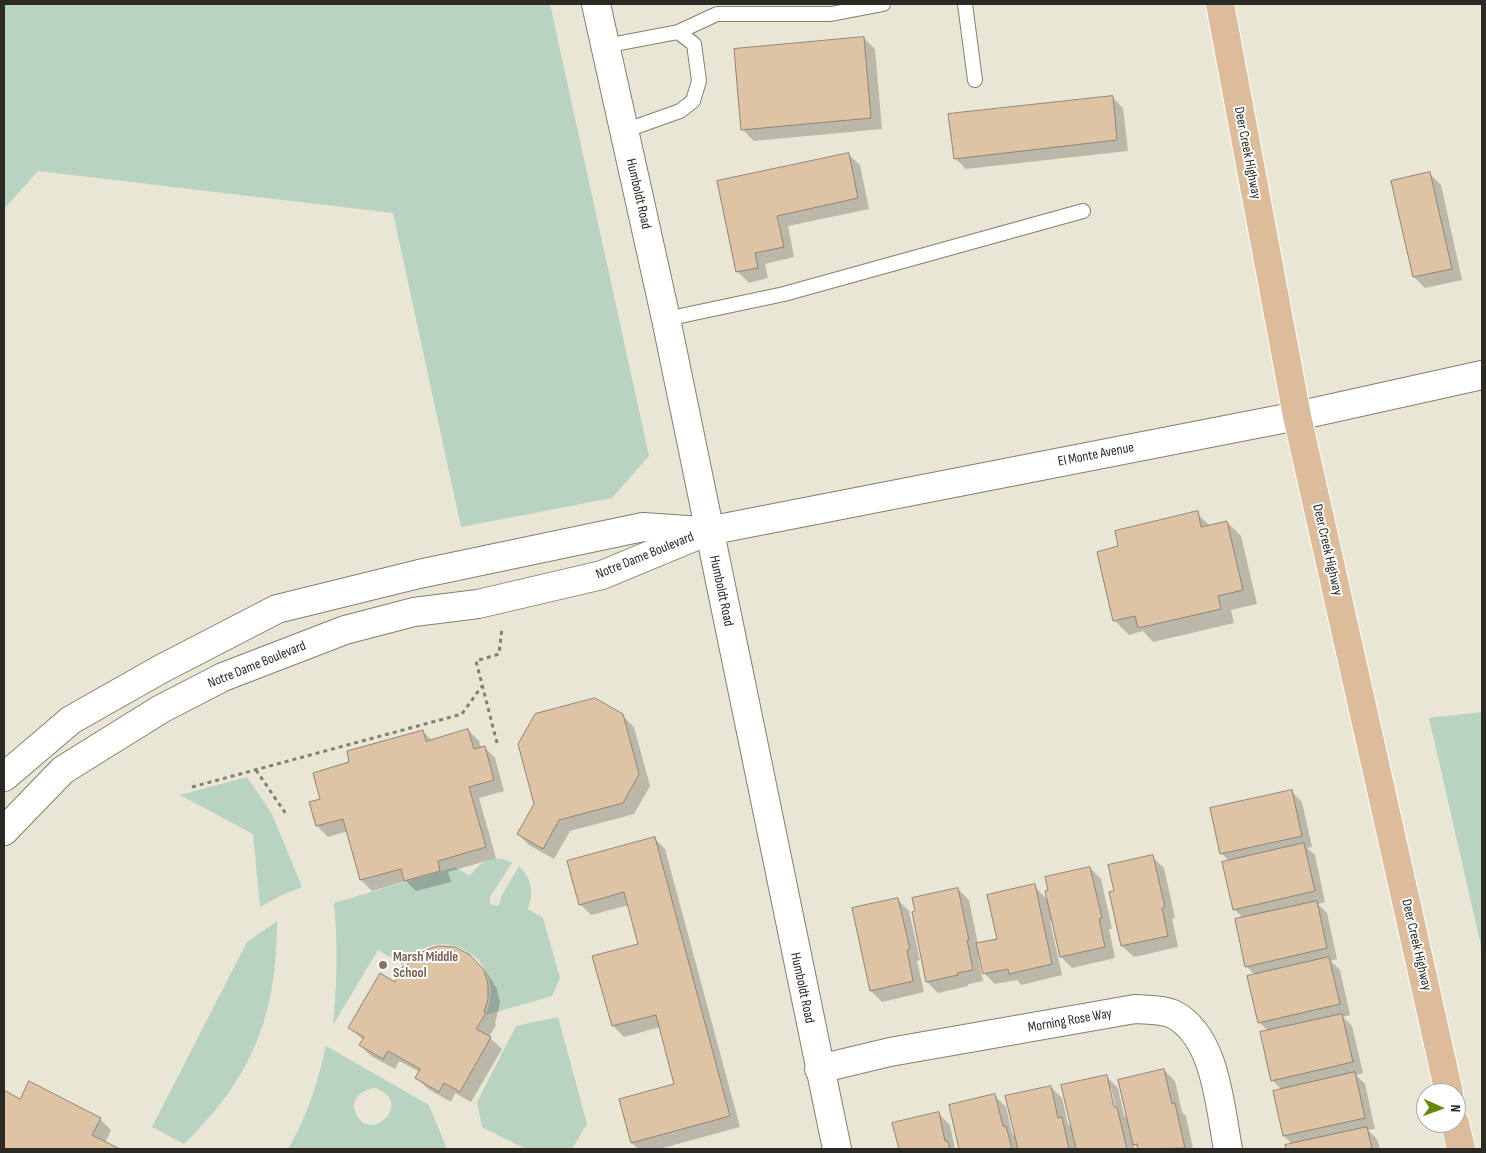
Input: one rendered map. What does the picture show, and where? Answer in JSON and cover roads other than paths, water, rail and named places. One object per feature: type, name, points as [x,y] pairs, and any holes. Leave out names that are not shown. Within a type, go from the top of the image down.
[{"type":"main road","name":"Deer Creek Highway","points":[[1220,4],[1297,416],[1447,1083]]},
{"type":"main road","points":[[1457,1133],[1461,1149]]},
{"type":"street","name":"Humboldt Road","points":[[596,4],[666,319],[708,531],[837,1149]]},
{"type":"street","name":"El Monte Avenue","points":[[708,531],[1297,416],[1482,374]]},
{"type":"street","name":"Notre Dame Boulevard","points":[[4,776],[70,720],[161,669],[277,610],[419,574],[643,527],[708,531]]},
{"type":"street","name":"Notre Dame Boulevard","points":[[4,831],[64,770],[161,709],[223,677],[345,630],[414,612],[478,604],[602,575],[708,531]]},
{"type":"street","name":"Morning Rose Way","points":[[819,1069],[890,1052],[1135,1009],[1159,1010],[1172,1014],[1188,1024],[1200,1040],[1212,1064],[1228,1149]]},
{"type":"lane","points":[[605,46],[678,32],[717,14],[831,14],[883,4]]},
{"type":"lane","points":[[965,4],[975,80]]},
{"type":"lane","points":[[624,131],[680,111],[693,101],[699,81],[694,44],[678,32]]},
{"type":"lane","points":[[666,319],[784,294],[1083,211]]},
{"type":"place","name":"Marsh Middle School","points":[[383,965]]}]
